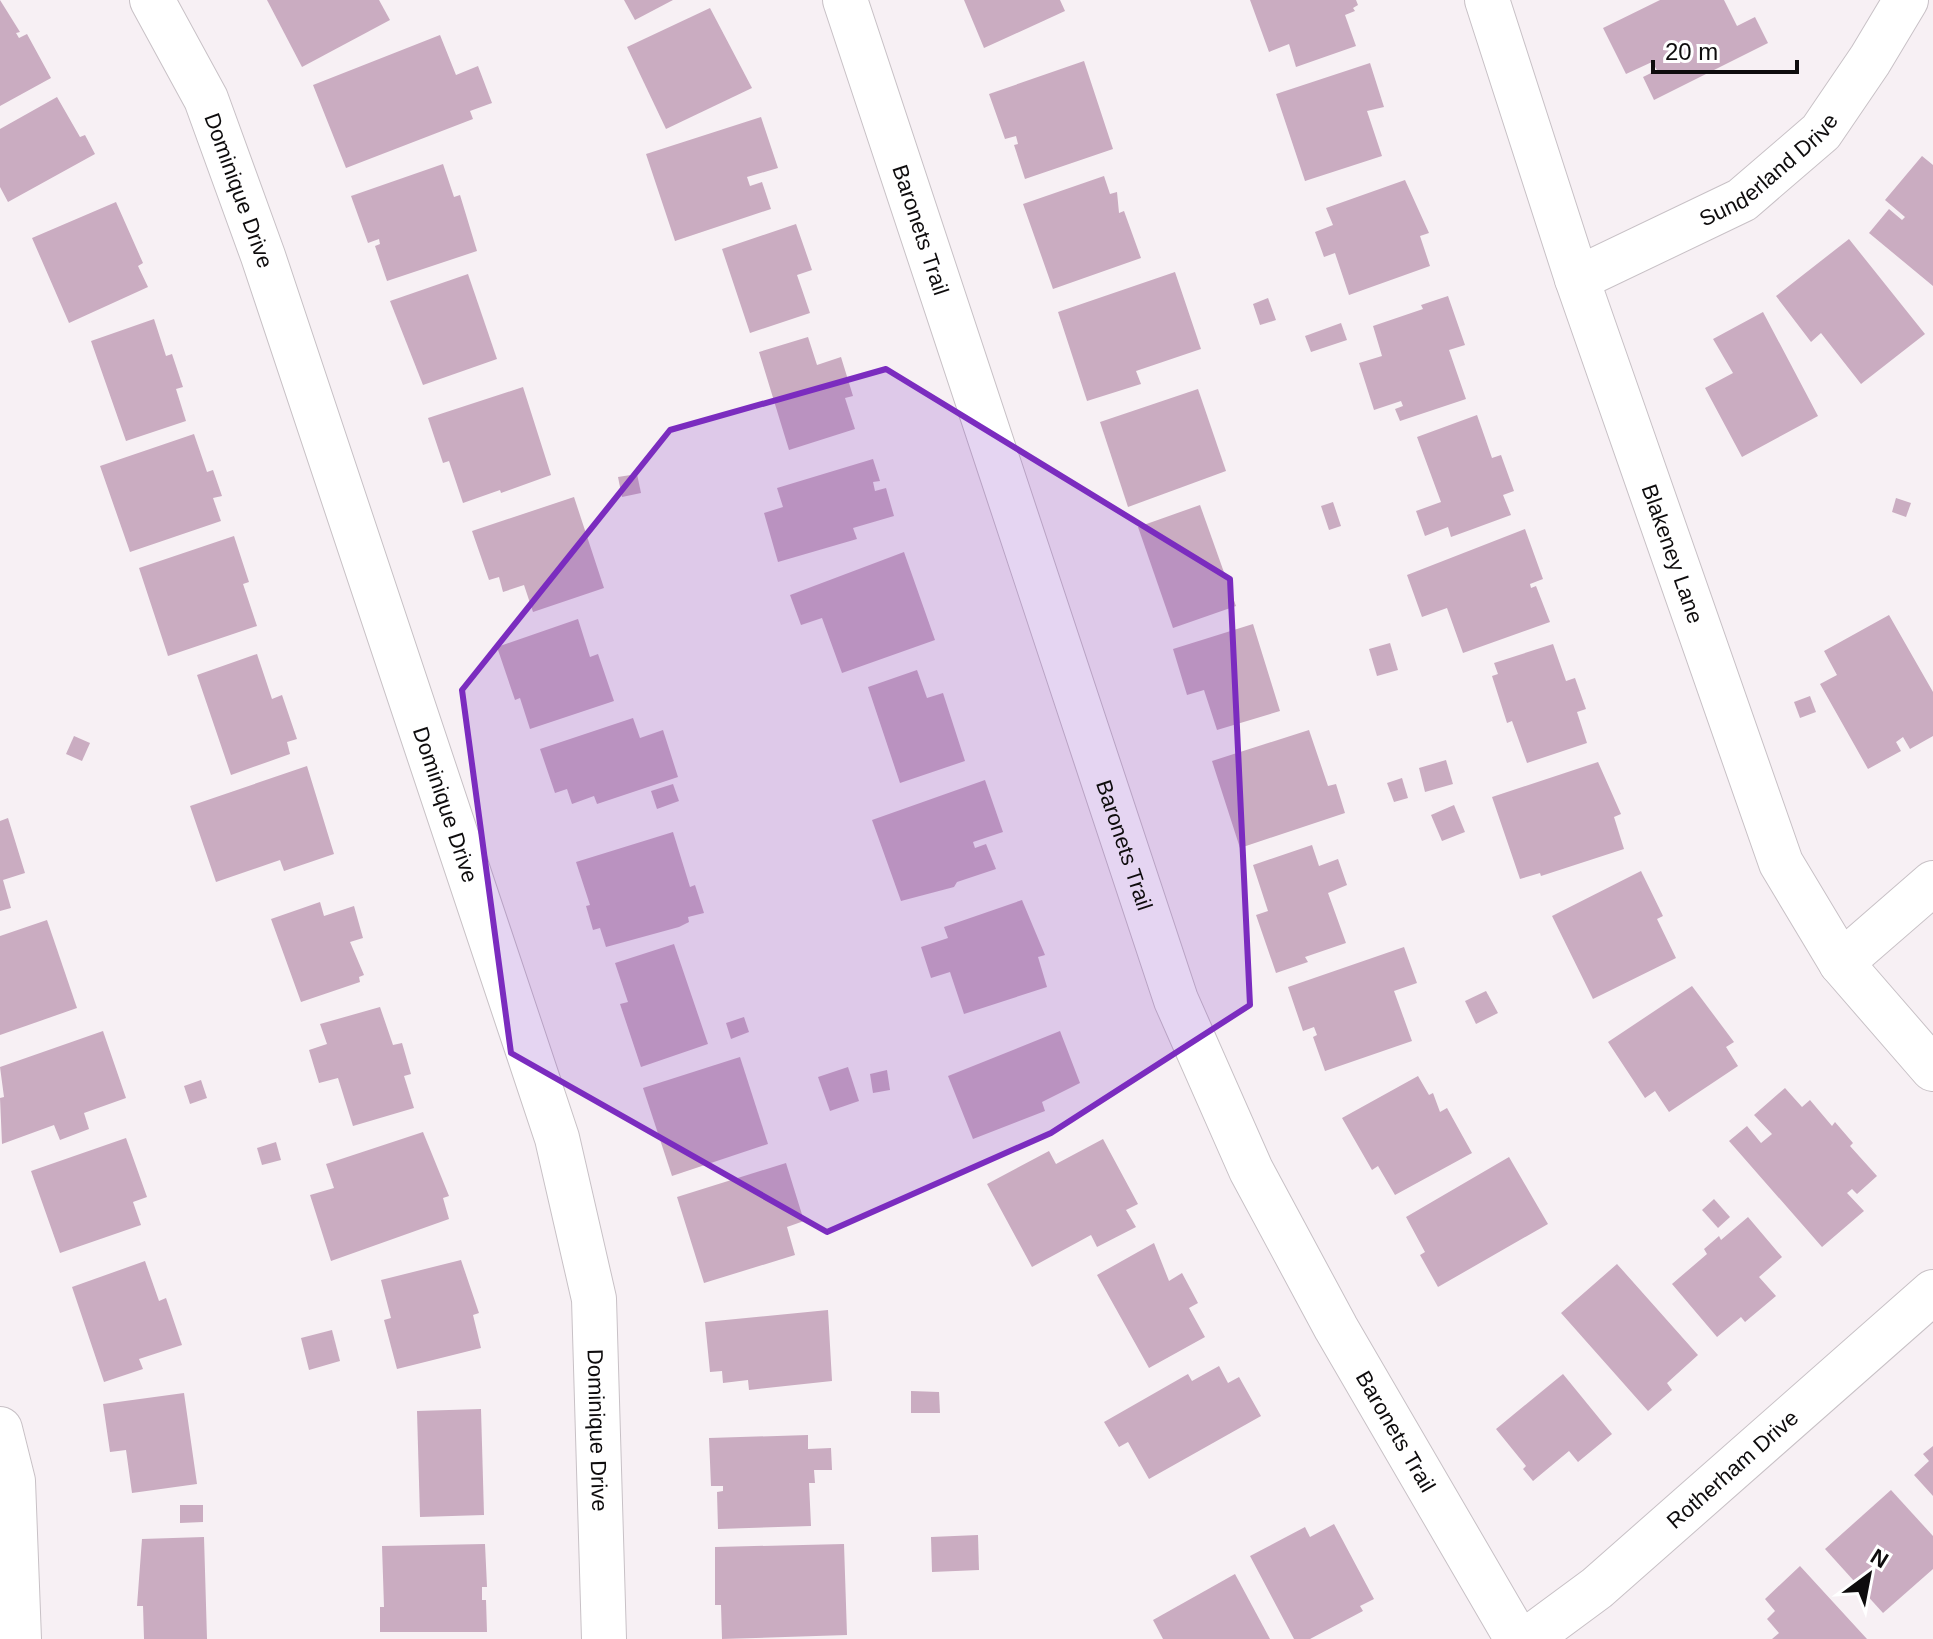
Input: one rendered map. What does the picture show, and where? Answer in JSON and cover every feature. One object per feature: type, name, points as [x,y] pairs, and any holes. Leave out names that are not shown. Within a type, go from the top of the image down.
[{"type":"street","name":"Dominique Drive","points":[[152,0],[206,99],[263,256],[557,1138],[594,1299],[604,1639]]},
{"type":"street","name":"Baronets Trail","points":[[845,0],[1176,1000],[1265,1197],[1336,1328],[1517,1639]]},
{"type":"street","name":"Blakeney Lane","points":[[1487,0],[1577,279],[1781,863],[1841,963],[1933,1069]]},
{"type":"street","name":"Sunderland Drive","points":[[1577,279],[1742,200],[1821,132],[1906,0]]},
{"type":"street","points":[[1841,963],[1933,883]]},
{"type":"street","name":"Rotherham Drive","points":[[1528,1639],[1597,1588],[1933,1292]]},
{"type":"street","points":[[0,1429],[13,1481],[19,1639]]},
{"type":"highlighted area","points":[[886,369],[1230,579],[1250,1005],[1051,1133],[827,1232],[511,1053],[462,690],[670,430]]},
{"type":"building","points":[[0,0],[20,32],[16,33],[19,38],[27,34],[51,78],[0,106]]},
{"type":"building","points":[[267,0],[379,0],[390,20],[302,67]]},
{"type":"building","points":[[624,0],[673,0],[635,20]]},
{"type":"building","points":[[964,0],[1060,0],[1065,11],[984,48]]},
{"type":"building","points":[[1250,0],[1356,0],[1358,5],[1353,8],[1355,11],[1345,15],[1356,46],[1296,67],[1289,44],[1269,52]]},
{"type":"building","points":[[1660,0],[1724,0],[1737,26],[1755,17],[1768,43],[1654,100],[1643,77],[1657,70],[1652,62],[1626,74],[1603,28]]},
{"type":"building","points":[[710,8],[752,88],[666,129],[627,47]]},
{"type":"building","points":[[440,35],[456,75],[478,66],[492,103],[470,111],[473,119],[346,168],[313,85]]},
{"type":"building","points":[[1084,61],[1113,149],[1025,179],[1014,145],[1018,144],[1016,136],[1005,139],[989,94]]},
{"type":"building","points":[[1370,63],[1384,107],[1367,111],[1382,156],[1305,181],[1276,94]]},
{"type":"building","points":[[57,97],[80,137],[85,135],[95,154],[8,202],[0,187],[0,129]]},
{"type":"building","points":[[761,117],[778,168],[747,177],[750,186],[762,182],[771,209],[675,241],[646,154]]},
{"type":"building","points":[[1922,156],[1933,165],[1933,286],[1869,233],[1889,209],[1902,220],[1905,217],[1885,200]]},
{"type":"building","points":[[443,164],[454,197],[460,195],[477,251],[387,281],[375,246],[380,244],[379,239],[368,243],[351,196]]},
{"type":"building","points":[[1104,176],[1110,194],[1117,192],[1119,213],[1124,211],[1141,258],[1053,289],[1023,204]]},
{"type":"building","points":[[1405,180],[1429,233],[1420,236],[1430,266],[1349,295],[1335,253],[1324,257],[1315,232],[1333,225],[1326,208]]},
{"type":"building","points":[[116,202],[143,263],[138,266],[148,287],[69,323],[32,238]]},
{"type":"building","points":[[796,224],[812,270],[797,275],[810,313],[750,333],[722,249]]},
{"type":"building","points":[[1849,239],[1925,334],[1861,384],[1821,333],[1811,342],[1776,296]]},
{"type":"building","points":[[1175,272],[1201,349],[1136,371],[1141,384],[1087,401],[1058,312]]},
{"type":"building","points":[[468,274],[497,359],[423,385],[390,301]]},
{"type":"building","points":[[1448,296],[1465,345],[1449,350],[1466,399],[1400,421],[1395,409],[1403,406],[1401,401],[1374,410],[1359,363],[1382,356],[1373,326],[1423,309],[1421,305]]},
{"type":"building","points":[[1268,298],[1276,320],[1260,325],[1253,304]]},
{"type":"building","points":[[1763,312],[1818,416],[1742,457],[1705,388],[1733,373],[1713,339]]},
{"type":"building","points":[[154,319],[166,356],[172,354],[183,387],[176,389],[186,421],[126,441],[91,341]]},
{"type":"building","points":[[1341,323],[1347,340],[1311,352],[1305,336]]},
{"type":"building","points":[[808,337],[817,365],[841,357],[853,396],[845,398],[855,429],[789,450],[759,352]]},
{"type":"building","points":[[523,387],[551,475],[463,503],[449,461],[443,463],[428,418]]},
{"type":"building","points":[[1198,389],[1226,471],[1128,507],[1100,422]]},
{"type":"building","points":[[1477,415],[1492,458],[1501,455],[1514,491],[1503,495],[1511,515],[1451,537],[1448,527],[1425,536],[1416,511],[1441,502],[1417,437]]},
{"type":"building","points":[[194,434],[207,472],[213,470],[222,496],[213,498],[221,521],[130,552],[100,466]]},
{"type":"building","points":[[873,459],[880,481],[873,482],[875,491],[886,488],[894,516],[853,528],[857,539],[778,562],[764,513],[783,507],[777,488]]},
{"type":"building","points":[[637,474],[641,493],[622,497],[618,477]]},
{"type":"building","points":[[574,497],[604,588],[533,612],[524,585],[503,592],[499,577],[489,580],[472,531]]},
{"type":"building","points":[[1896,498],[1911,503],[1906,517],[1892,512]]},
{"type":"building","points":[[1333,502],[1341,526],[1329,530],[1321,506]]},
{"type":"building","points":[[1200,505],[1236,606],[1173,628],[1138,527]]},
{"type":"building","points":[[1525,529],[1543,579],[1530,584],[1531,588],[1536,586],[1550,622],[1463,653],[1447,608],[1422,617],[1407,575]]},
{"type":"building","points":[[234,536],[249,582],[243,584],[257,626],[168,656],[139,568]]},
{"type":"building","points":[[904,552],[935,640],[842,673],[822,618],[801,625],[790,595]]},
{"type":"building","points":[[1889,615],[1933,692],[1933,736],[1910,749],[1903,737],[1896,742],[1901,751],[1868,769],[1820,684],[1837,675],[1824,651]]},
{"type":"building","points":[[578,619],[590,657],[598,654],[614,701],[530,729],[520,698],[515,700],[497,647]]},
{"type":"building","points":[[1253,624],[1280,711],[1217,730],[1204,690],[1187,695],[1173,649]]},
{"type":"building","points":[[1390,643],[1398,670],[1377,676],[1369,649]]},
{"type":"building","points":[[1553,644],[1566,681],[1575,678],[1586,709],[1577,712],[1587,743],[1527,763],[1512,721],[1507,723],[1492,676],[1498,674],[1494,663]]},
{"type":"building","points":[[257,654],[272,699],[282,695],[297,739],[287,742],[290,754],[231,775],[197,675]]},
{"type":"building","points":[[917,670],[927,698],[943,693],[965,761],[900,783],[868,687]]},
{"type":"building","points":[[1810,696],[1816,712],[1800,718],[1794,702]]},
{"type":"building","points":[[633,718],[640,738],[663,730],[678,777],[597,804],[594,796],[572,804],[567,789],[555,793],[540,749]]},
{"type":"building","points":[[1309,730],[1328,786],[1336,784],[1345,813],[1240,848],[1212,761]]},
{"type":"building","points":[[74,736],[90,743],[82,761],[66,754]]},
{"type":"building","points":[[1446,760],[1453,784],[1425,792],[1419,768]]},
{"type":"building","points":[[1598,762],[1621,814],[1614,817],[1624,849],[1541,876],[1540,873],[1520,879],[1492,797]]},
{"type":"building","points":[[307,766],[334,854],[284,871],[280,860],[216,882],[190,806]]},
{"type":"building","points":[[1402,778],[1408,798],[1394,802],[1387,783]]},
{"type":"building","points":[[985,780],[1003,832],[973,842],[975,848],[986,844],[996,869],[957,882],[954,887],[901,901],[872,820]]},
{"type":"building","points":[[673,784],[679,801],[657,809],[651,791]]},
{"type":"building","points":[[1454,805],[1465,832],[1442,841],[1431,815]]},
{"type":"building","points":[[8,818],[25,873],[3,880],[11,908],[0,911],[0,821]]},
{"type":"building","points":[[673,832],[690,887],[695,885],[704,913],[688,917],[689,922],[679,927],[606,947],[600,928],[593,930],[586,906],[590,905],[576,862]]},
{"type":"building","points":[[1312,845],[1319,866],[1338,859],[1347,885],[1328,893],[1346,943],[1305,957],[1308,962],[1276,973],[1256,915],[1268,911],[1253,865]]},
{"type":"building","points":[[1641,871],[1663,916],[1657,919],[1676,958],[1593,999],[1552,916]]},
{"type":"building","points":[[1022,900],[1045,955],[1038,957],[1047,987],[964,1014],[950,972],[931,978],[921,947],[948,938],[944,927]]},
{"type":"building","points":[[320,902],[324,916],[354,906],[363,938],[350,942],[364,975],[359,977],[360,982],[301,1002],[271,919]]},
{"type":"building","points":[[47,920],[77,1008],[0,1035],[0,936]]},
{"type":"building","points":[[674,944],[708,1044],[641,1067],[620,1004],[628,1002],[615,963]]},
{"type":"building","points":[[1404,947],[1417,983],[1394,991],[1412,1041],[1325,1071],[1313,1037],[1317,1035],[1314,1027],[1303,1031],[1288,987]]},
{"type":"building","points":[[1692,986],[1734,1042],[1726,1047],[1738,1066],[1669,1112],[1655,1091],[1645,1098],[1608,1042]]},
{"type":"building","points":[[1486,991],[1498,1013],[1476,1024],[1465,1001]]},
{"type":"building","points":[[380,1007],[393,1045],[402,1043],[411,1074],[404,1076],[414,1108],[353,1126],[338,1078],[319,1083],[309,1050],[327,1044],[320,1024]]},
{"type":"building","points":[[744,1017],[749,1032],[731,1039],[726,1023]]},
{"type":"building","points":[[103,1031],[126,1098],[84,1113],[89,1129],[60,1140],[54,1125],[2,1144],[0,1098],[4,1097],[0,1067]]},
{"type":"building","points":[[1060,1031],[1080,1083],[1042,1102],[1045,1111],[973,1139],[948,1076]]},
{"type":"building","points":[[740,1057],[768,1144],[672,1176],[643,1088]]},
{"type":"building","points":[[848,1067],[859,1101],[830,1111],[818,1077]]},
{"type":"building","points":[[887,1070],[890,1090],[873,1093],[870,1074]]},
{"type":"building","points":[[1418,1076],[1429,1095],[1433,1093],[1440,1112],[1447,1108],[1472,1153],[1395,1195],[1378,1166],[1372,1170],[1342,1118]]},
{"type":"building","points":[[201,1080],[207,1098],[190,1104],[184,1086]]},
{"type":"building","points":[[1785,1088],[1802,1107],[1810,1100],[1832,1126],[1835,1122],[1853,1143],[1850,1146],[1877,1176],[1857,1194],[1852,1189],[1847,1193],[1864,1211],[1822,1247],[1729,1141],[1747,1126],[1761,1143],[1772,1134],[1754,1115]]},
{"type":"building","points":[[423,1132],[449,1196],[443,1198],[449,1219],[331,1261],[310,1195],[334,1188],[326,1164]]},
{"type":"building","points":[[126,1138],[147,1197],[133,1202],[141,1225],[60,1253],[31,1171]]},
{"type":"building","points":[[1103,1139],[1138,1204],[1126,1210],[1136,1227],[1097,1247],[1091,1235],[1032,1267],[987,1184],[1049,1151],[1056,1164]]},
{"type":"building","points":[[276,1142],[281,1160],[262,1165],[257,1148]]},
{"type":"building","points":[[1509,1157],[1548,1224],[1438,1287],[1420,1255],[1425,1252],[1406,1217]]},
{"type":"building","points":[[786,1163],[804,1221],[787,1227],[795,1255],[704,1283],[677,1197]]},
{"type":"building","points":[[1714,1199],[1730,1217],[1718,1228],[1702,1210]]},
{"type":"building","points":[[1748,1217],[1782,1257],[1759,1277],[1776,1296],[1745,1322],[1741,1317],[1717,1337],[1672,1284],[1707,1254],[1704,1249],[1719,1236],[1721,1240]]},
{"type":"building","points":[[1154,1243],[1169,1281],[1182,1273],[1198,1303],[1189,1308],[1205,1337],[1149,1368],[1097,1275]]},
{"type":"building","points":[[461,1260],[479,1313],[473,1315],[481,1348],[397,1369],[384,1320],[391,1318],[381,1280]]},
{"type":"building","points":[[145,1261],[159,1301],[166,1298],[182,1345],[139,1359],[143,1369],[104,1382],[72,1287]]},
{"type":"building","points":[[1617,1264],[1698,1355],[1667,1383],[1672,1390],[1648,1411],[1561,1313]]},
{"type":"building","points":[[828,1310],[832,1381],[749,1390],[748,1380],[723,1383],[722,1371],[710,1372],[705,1322]]},
{"type":"building","points":[[332,1330],[340,1361],[309,1370],[301,1338]]},
{"type":"building","points":[[1219,1366],[1228,1383],[1239,1377],[1261,1416],[1149,1479],[1128,1442],[1119,1447],[1104,1422],[1188,1374],[1192,1381]]},
{"type":"building","points":[[1563,1374],[1612,1434],[1578,1462],[1569,1451],[1533,1481],[1523,1469],[1526,1466],[1496,1429]]},
{"type":"building","points":[[911,1391],[939,1392],[940,1413],[911,1413]]},
{"type":"building","points":[[184,1393],[197,1484],[132,1493],[126,1450],[110,1452],[103,1404]]},
{"type":"building","points":[[481,1409],[484,1515],[420,1517],[417,1411]]},
{"type":"building","points":[[808,1435],[808,1449],[831,1448],[832,1470],[814,1470],[815,1483],[809,1483],[811,1526],[718,1529],[717,1492],[723,1491],[723,1486],[711,1486],[709,1438]]},
{"type":"building","points":[[1933,1446],[1933,1496],[1914,1475],[1929,1461],[1923,1454]]},
{"type":"building","points":[[1891,1490],[1933,1536],[1933,1569],[1883,1613],[1825,1549]]},
{"type":"building","points":[[180,1505],[203,1505],[203,1522],[180,1523]]},
{"type":"building","points":[[1334,1524],[1374,1599],[1360,1606],[1363,1611],[1310,1639],[1294,1639],[1250,1556],[1305,1527],[1310,1537]]},
{"type":"building","points":[[978,1535],[979,1570],[932,1572],[931,1537]]},
{"type":"building","points":[[204,1537],[207,1639],[144,1639],[143,1606],[137,1606],[142,1539]]},
{"type":"building","points":[[485,1544],[487,1587],[482,1587],[482,1600],[486,1600],[487,1632],[380,1632],[380,1607],[384,1607],[382,1546]]},
{"type":"building","points":[[844,1544],[847,1635],[722,1639],[721,1605],[715,1605],[715,1547]]},
{"type":"building","points":[[1800,1566],[1867,1639],[1772,1639],[1779,1633],[1767,1619],[1775,1611],[1765,1599]]},
{"type":"building","points":[[1235,1574],[1270,1639],[1163,1639],[1153,1620]]}]
